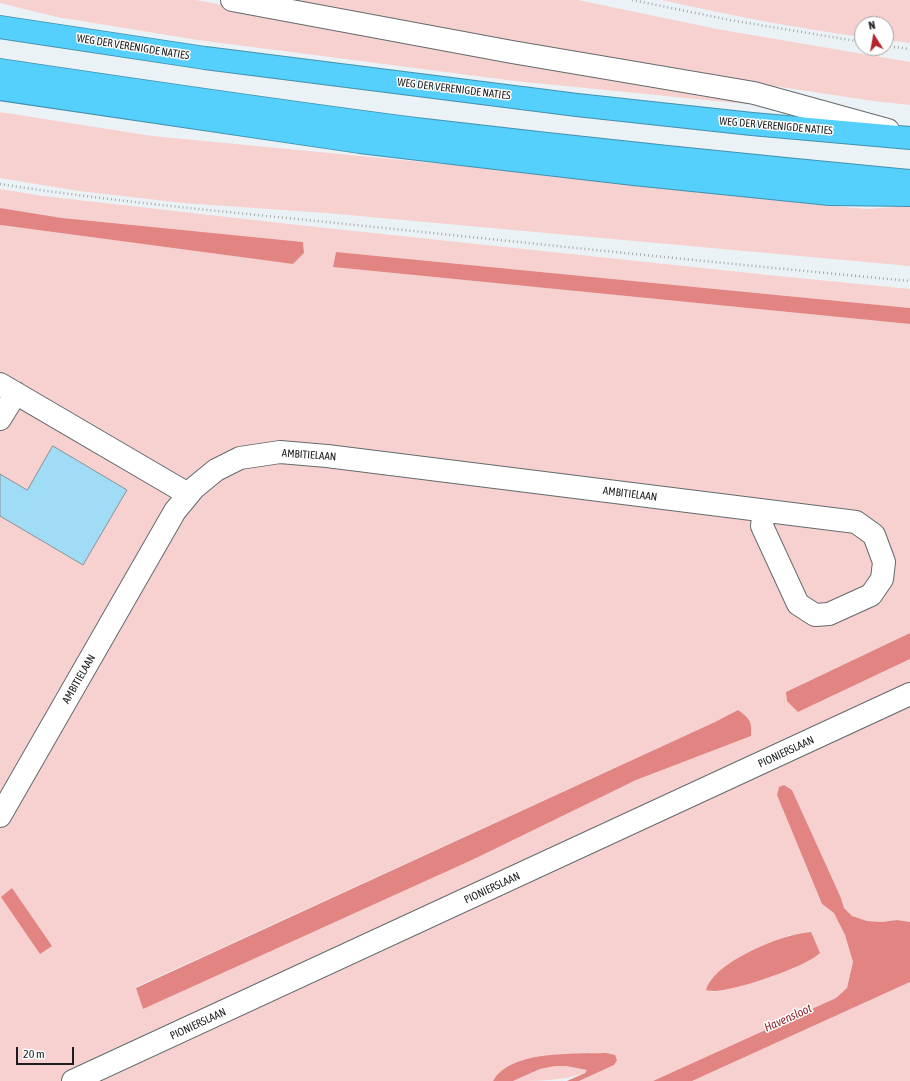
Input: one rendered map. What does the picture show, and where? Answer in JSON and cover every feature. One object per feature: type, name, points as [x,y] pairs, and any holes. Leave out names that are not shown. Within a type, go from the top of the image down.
[{"type":"highway","name":"WEG DER VERENIGDE NATIES","points":[[0,26],[213,59],[577,105],[760,124],[910,137]]},
{"type":"highway","points":[[0,70],[175,96],[425,130],[754,167],[910,181]]},
{"type":"highway","points":[[0,89],[344,139],[512,160],[830,194],[910,195]]},
{"type":"street","points":[[232,0],[512,52],[754,93],[910,137]]},
{"type":"street","points":[[0,419],[8,389],[188,494]]},
{"type":"street","name":"AMBITIELAAN","points":[[0,816],[175,511],[188,494],[216,470],[240,458],[280,452],[327,456],[856,522],[874,535],[884,562],[882,579],[871,595],[829,614],[815,615],[798,604],[762,526],[764,511]]},
{"type":"street","name":"PIONIERSLAAN","points":[[73,1081],[910,694]]},
{"type":"path","points":[[632,0],[730,20],[854,41]]},
{"type":"path","points":[[894,47],[910,49]]},
{"type":"path","points":[[0,184],[176,207],[335,222],[778,269],[910,281]]},
{"type":"shaded area","points":[[0,0],[196,0],[382,35],[742,99],[746,104],[515,81],[198,40],[57,17],[0,3]]},
{"type":"shaded area","points":[[277,0],[578,0],[717,29],[854,52],[854,56],[875,56],[910,62],[910,105],[873,101],[642,66]]},
{"type":"shaded area","points":[[662,0],[910,0],[910,43],[894,41],[894,16],[854,16],[854,36],[812,30]]},
{"type":"shaded area","points":[[0,112],[152,136],[444,164],[611,177],[709,192],[810,204],[867,209],[910,204],[910,266],[326,213],[183,203],[79,191],[0,178]]},
{"type":"shaded area","points":[[0,189],[43,196],[298,225],[910,289],[910,308],[336,252],[333,267],[910,324],[910,633],[786,692],[798,712],[910,659],[910,922],[897,920],[882,922],[867,921],[852,916],[844,908],[841,898],[792,790],[779,787],[777,795],[822,904],[834,912],[845,935],[853,962],[847,988],[836,998],[653,1081],[579,1081],[614,1065],[605,1053],[544,1056],[528,1060],[513,1065],[501,1072],[493,1081],[0,1081],[0,225],[293,264],[304,253],[303,242],[62,218],[0,208]],"holes":[[[738,710],[750,736],[636,780],[143,1009],[136,987],[715,722]],[[790,935],[810,960],[762,979],[711,992],[707,986],[724,968],[744,954]]]},
{"type":"shaded area","points":[[0,208],[62,218],[303,242],[304,253],[293,264],[0,225]]},
{"type":"shaded area","points":[[336,252],[910,308],[910,324],[333,267]]},
{"type":"shaded area","points":[[910,633],[910,659],[798,712],[787,701],[786,692]]},
{"type":"shaded area","points":[[738,710],[749,721],[751,736],[636,780],[474,859],[143,1009],[136,988],[715,722]]},
{"type":"shaded area","points":[[784,785],[792,790],[841,898],[844,908],[852,916],[867,921],[882,922],[897,920],[910,922],[910,982],[692,1081],[653,1081],[836,998],[847,988],[853,962],[845,935],[834,913],[822,904],[777,795],[779,787]]},
{"type":"shaded area","points":[[12,888],[52,946],[40,954],[1,897]]},
{"type":"shaded area","points":[[811,932],[820,953],[811,959],[774,975],[742,986],[715,991],[706,990],[711,981],[719,972],[742,956],[768,943]]},
{"type":"shaded area","points":[[910,982],[910,1081],[692,1081]]},
{"type":"shaded area","points":[[606,1053],[615,1055],[617,1060],[614,1065],[579,1081],[567,1081],[585,1073],[587,1070],[566,1066],[555,1066],[540,1069],[513,1081],[493,1081],[501,1071],[513,1064],[528,1059],[561,1054]]},
{"type":"shaded area","points":[[555,1066],[566,1066],[588,1070],[582,1074],[564,1078],[513,1081],[540,1069]]},
{"type":"building","points":[[53,446],[127,490],[83,565],[0,516],[0,474],[27,490]]},
{"type":"water label","name":"Havensloot","points":[[788,1018]]}]
